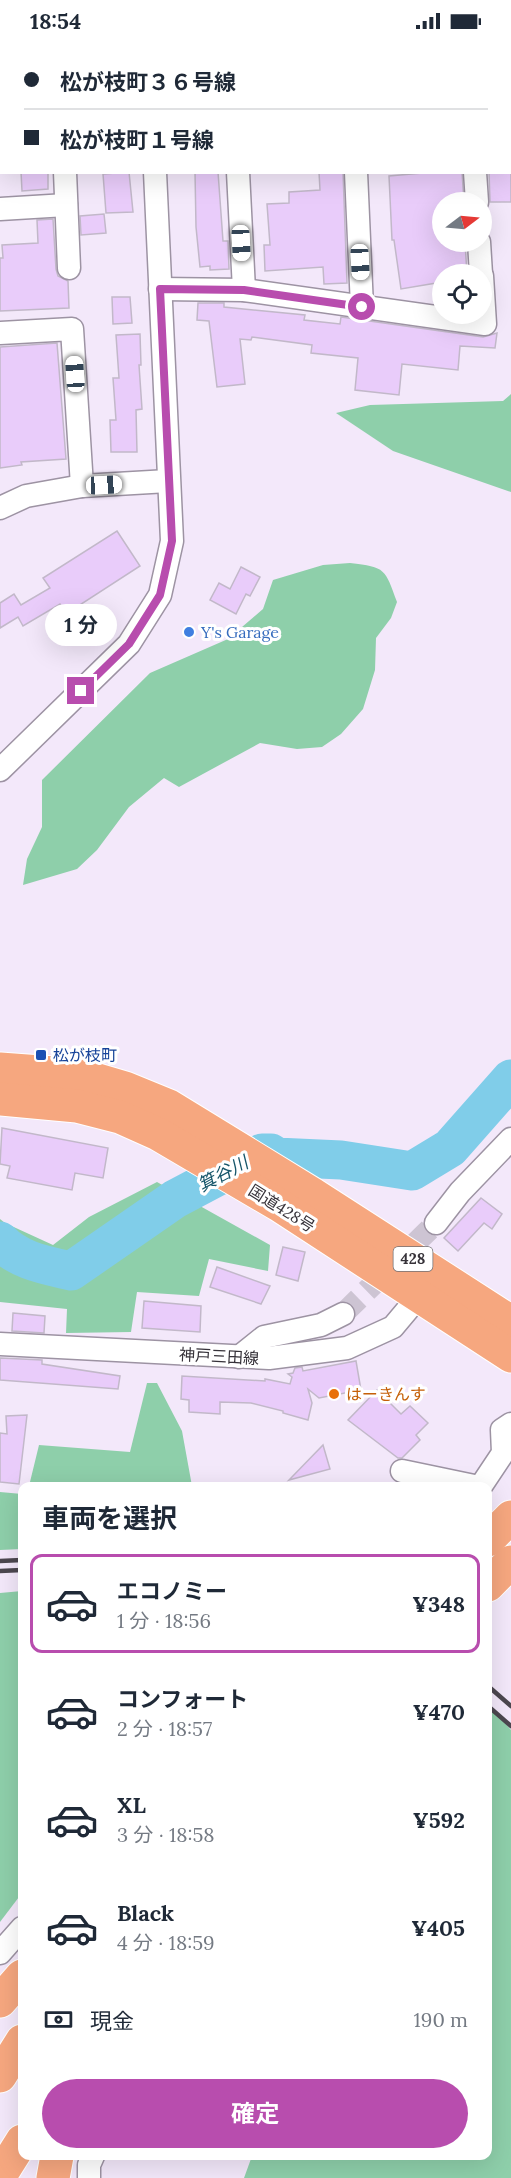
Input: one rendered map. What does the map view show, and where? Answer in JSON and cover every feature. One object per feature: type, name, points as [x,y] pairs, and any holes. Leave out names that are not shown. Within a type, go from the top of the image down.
[{"type":"highway","name":"国道428号","points":[[0,1069],[81,1075],[125,1088],[169,1106],[314,1195],[511,1322]]},
{"type":"highway","name":"国道428号","points":[[0,1099],[77,1106],[120,1117],[158,1134],[279,1205],[511,1356]]},
{"type":"highway","points":[[492,1536],[511,1517]]},
{"type":"highway","points":[[492,1581],[511,1562]]},
{"type":"highway","points":[[0,2001],[18,1981]]},
{"type":"highway","points":[[0,2076],[18,2047]]},
{"type":"highway","points":[[0,2176],[18,2147]]},
{"type":"highway","points":[[53,2178],[56,2160]]},
{"type":"street","points":[[65,174],[69,268]]},
{"type":"street","points":[[0,770],[129,644],[160,595],[172,541],[155,174]]},
{"type":"street","points":[[238,174],[244,290]]},
{"type":"street","points":[[356,174],[362,307]]},
{"type":"street","points":[[475,174],[476,192]]},
{"type":"street","points":[[0,209],[66,205]]},
{"type":"street","points":[[160,289],[244,290],[432,317]]},
{"type":"street","points":[[0,333],[72,329],[82,486]]},
{"type":"street","points":[[0,508],[26,496],[82,486],[168,481]]},
{"type":"street","points":[[436,1223],[460,1192],[511,1139]]},
{"type":"street","name":"神戸三田線","points":[[0,1344],[269,1358],[347,1348],[393,1327],[419,1296]]},
{"type":"street","points":[[239,1357],[264,1337],[321,1325],[343,1314]]},
{"type":"street","points":[[484,1482],[503,1452],[502,1430],[511,1424]]},
{"type":"street","points":[[402,1471],[455,1482]]},
{"type":"street","points":[[492,1555],[511,1536]]},
{"type":"street","points":[[0,1953],[18,1933]]},
{"type":"street","points":[[89,2178],[91,2160]]},
{"type":"green space","points":[[511,394],[511,492],[393,451],[336,413],[370,405],[503,401]]},
{"type":"green space","points":[[350,563],[371,566],[383,572],[397,602],[391,618],[376,638],[375,670],[363,709],[341,734],[322,747],[297,749],[260,743],[179,787],[164,778],[129,807],[97,850],[77,869],[23,885],[27,859],[42,827],[42,780],[150,673],[228,639],[263,609],[273,580],[323,565]]},
{"type":"green space","points":[[157,1182],[270,1245],[268,1271],[209,1259],[199,1296],[137,1292],[131,1332],[66,1333],[67,1309],[0,1302],[0,1219],[53,1245],[89,1217]]},
{"type":"green space","points":[[147,1383],[157,1383],[182,1431],[191,1482],[30,1482],[39,1445],[130,1452]]},
{"type":"green space","points":[[0,1492],[18,1494],[18,1549],[0,1550]]},
{"type":"green space","points":[[18,1591],[18,1898],[0,1922],[0,1593]]},
{"type":"green space","points":[[492,1708],[511,1730],[511,2178],[244,2178],[251,2160],[492,2160]]},
{"type":"building","points":[[21,174],[48,174],[48,189],[22,191]]},
{"type":"building","points":[[103,174],[129,174],[133,212],[106,213]]},
{"type":"building","points":[[195,174],[218,174],[223,241],[228,241],[229,269],[210,270],[210,266],[200,267],[196,227]]},
{"type":"building","points":[[319,174],[343,174],[347,283],[324,284],[323,267],[265,271],[264,245],[270,245],[267,204],[289,203],[289,192],[320,190]]},
{"type":"building","points":[[462,174],[463,192],[432,192],[432,252],[466,252],[466,264],[432,264],[432,284],[401,289],[394,240],[392,240],[389,176]]},
{"type":"building","points":[[489,174],[511,174],[511,202],[492,202]]},
{"type":"building","points":[[104,214],[106,233],[81,235],[80,216]]},
{"type":"building","points":[[53,219],[56,269],[58,276],[68,281],[69,308],[0,311],[2,245],[38,243],[37,220]]},
{"type":"building","points":[[112,297],[130,297],[132,323],[113,324]]},
{"type":"building","points":[[198,303],[224,303],[224,307],[305,315],[304,320],[340,324],[341,317],[483,337],[497,333],[495,348],[460,346],[458,370],[402,364],[399,395],[355,390],[358,358],[311,353],[312,345],[252,337],[251,340],[240,339],[245,384],[217,387],[209,321],[197,320]]},
{"type":"building","points":[[140,334],[141,365],[139,365],[142,409],[136,410],[137,452],[111,452],[110,420],[116,420],[113,378],[119,378],[116,335]]},
{"type":"building","points":[[57,343],[66,459],[21,462],[22,465],[0,468],[0,347]]},
{"type":"building","points":[[117,531],[140,566],[66,614],[60,604],[23,626],[18,617],[0,628],[0,603],[14,594],[21,605],[50,588],[43,578]]},
{"type":"building","points":[[241,567],[260,577],[250,596],[246,594],[236,614],[210,600],[219,583],[230,589]]},
{"type":"building","points":[[2,1128],[108,1148],[103,1178],[75,1173],[72,1190],[7,1178],[10,1166],[0,1164]]},
{"type":"building","points":[[481,1198],[502,1214],[492,1229],[484,1223],[458,1251],[444,1238]]},
{"type":"building","points":[[283,1247],[305,1252],[298,1281],[276,1275]]},
{"type":"building","points":[[217,1267],[270,1286],[261,1304],[210,1287]]},
{"type":"building","points":[[144,1301],[201,1306],[200,1332],[142,1328]]},
{"type":"building","points":[[13,1313],[45,1316],[44,1333],[12,1331]]},
{"type":"building","points":[[0,1358],[42,1360],[42,1364],[120,1376],[118,1389],[0,1380]]},
{"type":"building","points":[[356,1361],[361,1390],[319,1398],[308,1389],[312,1403],[308,1420],[251,1403],[220,1402],[220,1414],[189,1412],[189,1400],[181,1399],[182,1376],[265,1381],[265,1379],[290,1384],[292,1377],[288,1374],[293,1373],[295,1368],[302,1367],[303,1371]]},
{"type":"building","points":[[377,1390],[401,1414],[410,1406],[428,1423],[416,1435],[420,1440],[402,1458],[398,1458],[348,1420]]},
{"type":"building","points":[[27,1415],[18,1484],[0,1482],[0,1433],[7,1434],[6,1416]]},
{"type":"building","points":[[323,1445],[330,1469],[289,1480]]},
{"type":"waterway","name":"箕谷川","points":[[0,1241],[24,1258],[71,1271],[175,1199],[262,1153],[271,1153],[276,1157],[341,1160],[412,1171],[450,1148],[511,1079]]},
{"type":"tunnel","points":[[343,1314],[436,1223]]},
{"type":"railway","points":[[0,1561],[18,1560]]},
{"type":"railway","points":[[0,1571],[18,1570]]},
{"type":"railway","points":[[492,1689],[511,1706]]},
{"type":"railway","points":[[492,1709],[511,1726]]},
{"type":"place","name":"Y's Garage","points":[[189,632]]},
{"type":"place","name":"松が枝町","points":[[41,1055]]},
{"type":"place","name":"はーきんす","points":[[334,1394]]},
{"type":"route","points":[[81,691],[129,644],[160,595],[172,541],[160,289],[244,290],[362,307]]}]
